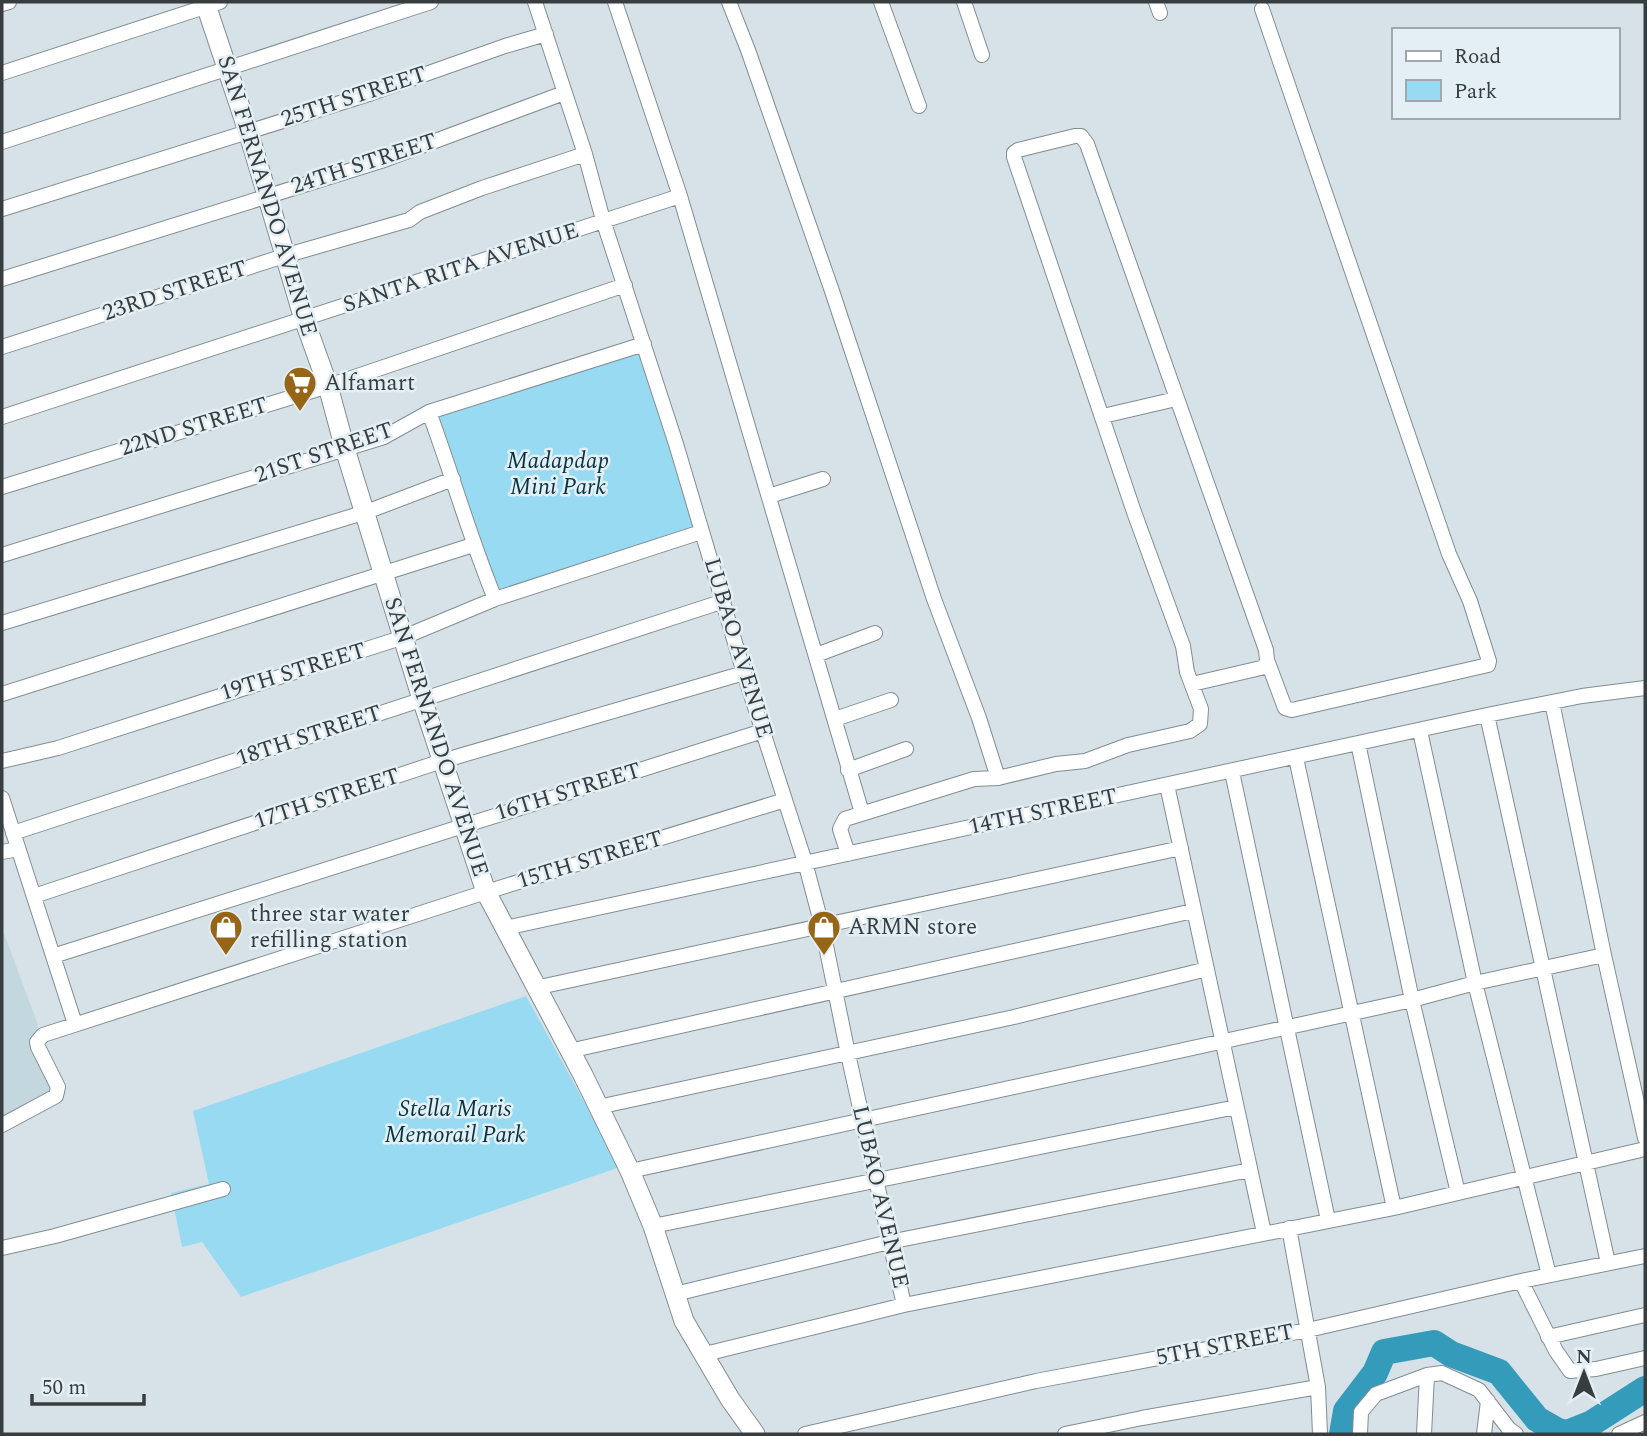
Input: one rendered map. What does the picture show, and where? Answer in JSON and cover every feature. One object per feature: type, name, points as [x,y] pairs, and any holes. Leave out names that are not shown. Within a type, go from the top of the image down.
[{"type":"main road","name":"SAN FERNANDO AVENUE","points":[[210,3],[227,68],[304,319],[328,386],[422,699],[486,892],[630,1171],[653,1226],[684,1321],[730,1399],[755,1434]]},
{"type":"street","points":[[2,4],[9,2]]},
{"type":"street","points":[[2,142],[431,2]]},
{"type":"street","name":"LUBAO AVENUE","points":[[535,2],[676,444],[744,673],[805,862],[822,926],[904,1305]]},
{"type":"street","points":[[615,2],[680,196],[862,813]]},
{"type":"street","points":[[729,2],[814,240],[934,599],[970,693],[998,778]]},
{"type":"street","points":[[881,2],[919,106]]},
{"type":"street","points":[[964,2],[982,55]]},
{"type":"street","points":[[2,73],[210,3]]},
{"type":"street","points":[[848,853],[840,824],[845,819],[974,779],[998,778],[1056,764],[1085,761],[1128,745],[1190,732],[1200,724],[1202,709],[1192,684],[1183,646],[1130,500],[1014,157],[1018,150],[1075,136],[1081,136],[1084,140],[1285,708],[1292,710],[1488,665],[1470,601],[1449,554],[1262,9]]},
{"type":"street","name":"25TH STREET","points":[[2,209],[372,93],[546,34]]},
{"type":"street","name":"24TH STREET","points":[[2,279],[384,160],[564,93]]},
{"type":"street","name":"23RD STREET","points":[[2,347],[285,256],[409,220],[420,212],[482,188],[585,155]]},
{"type":"street","name":"SANTA RITA AVENUE","points":[[2,417],[680,196]]},
{"type":"street","name":"22ND STREET","points":[[2,486],[328,386],[625,285]]},
{"type":"street","name":"21ST STREET","points":[[2,555],[384,437],[429,412],[644,344]]},
{"type":"street","points":[[1103,416],[1176,399]]},
{"type":"street","points":[[429,412],[473,545],[495,599]]},
{"type":"street","points":[[2,623],[366,512],[453,479]]},
{"type":"street","points":[[769,496],[823,480]]},
{"type":"street","name":"19TH STREET","points":[[2,761],[58,748],[404,637],[495,599],[701,532]]},
{"type":"street","points":[[2,694],[473,545]]},
{"type":"street","name":"18TH STREET","points":[[13,834],[724,601]]},
{"type":"street","points":[[816,655],[875,633]]},
{"type":"street","points":[[1192,684],[1265,667],[1268,660]]},
{"type":"street","name":"17TH STREET","points":[[34,896],[442,761],[744,673]]},
{"type":"street","name":"14TH STREET","points":[[505,928],[1487,715],[1582,696],[1645,688]]},
{"type":"street","points":[[835,719],[891,700]]},
{"type":"street","points":[[1552,702],[1645,1138]]},
{"type":"street","points":[[1487,715],[1608,1263]]},
{"type":"street","name":"16TH STREET","points":[[53,957],[763,731]]},
{"type":"street","points":[[1420,731],[1475,983],[1549,1275]]},
{"type":"street","points":[[1357,743],[1412,1000],[1458,1193]]},
{"type":"street","points":[[848,770],[906,749]]},
{"type":"street","points":[[1296,758],[1394,1208]]},
{"type":"street","points":[[1232,772],[1328,1220]]},
{"type":"street","points":[[1167,785],[1264,1233]]},
{"type":"street","points":[[2,798],[75,1024]]},
{"type":"street","name":"15TH STREET","points":[[2,1125],[56,1096],[58,1087],[37,1042],[43,1035],[486,892],[786,800]]},
{"type":"street","points":[[535,988],[1181,848]]},
{"type":"street","points":[[2,852],[18,849]]},
{"type":"street","points":[[569,1051],[1193,911]]},
{"type":"street","points":[[630,1171],[1351,1011],[1412,1000],[1475,983],[1604,955]]},
{"type":"street","points":[[598,1107],[1014,1017],[1207,969]]},
{"type":"street","points":[[653,1226],[1236,1107]]},
{"type":"street","points":[[705,1354],[904,1305],[1394,1208],[1645,1149]]},
{"type":"street","points":[[675,1294],[889,1242],[1250,1170]]},
{"type":"street","points":[[2,1248],[223,1189]]},
{"type":"street","points":[[1289,1228],[1318,1387],[1320,1434]]},
{"type":"street","name":"5TH STREET","points":[[805,1434],[1035,1381],[1308,1330],[1521,1281],[1645,1256]]},
{"type":"street","points":[[1521,1281],[1548,1337],[1572,1372],[1645,1358]]},
{"type":"street","points":[[1548,1337],[1645,1315]]},
{"type":"street","points":[[1360,1434],[1361,1412],[1376,1394],[1442,1373],[1479,1390],[1516,1434]]},
{"type":"street","points":[[1423,1434],[1427,1376]]},
{"type":"street","points":[[1065,1434],[1318,1387]]},
{"type":"street","points":[[1484,1434],[1488,1401]]},
{"type":"street","points":[[1619,1434],[1643,1427]]},
{"type":"shaded area","points":[[2,928],[38,1025],[33,1039],[56,1091],[2,1122]]},
{"type":"green space","name":"Madapdap Mini Park","points":[[644,344],[701,532],[495,599],[429,412]]},
{"type":"green space","name":"Stella Maris Memorail Park","points":[[526,996],[620,1167],[241,1297],[202,1242],[182,1247],[171,1193],[209,1184],[193,1111]]},
{"type":"waterway","points":[[1342,1434],[1346,1411],[1375,1373],[1384,1352],[1434,1343],[1451,1354],[1499,1372],[1537,1419],[1567,1433],[1592,1423],[1645,1389]]},
{"type":"place","name":"Alfamart","points":[[300,413]]},
{"type":"place","name":"three star water refilling station","points":[[226,957]]},
{"type":"place","name":"ARMN store","points":[[824,957]]}]
